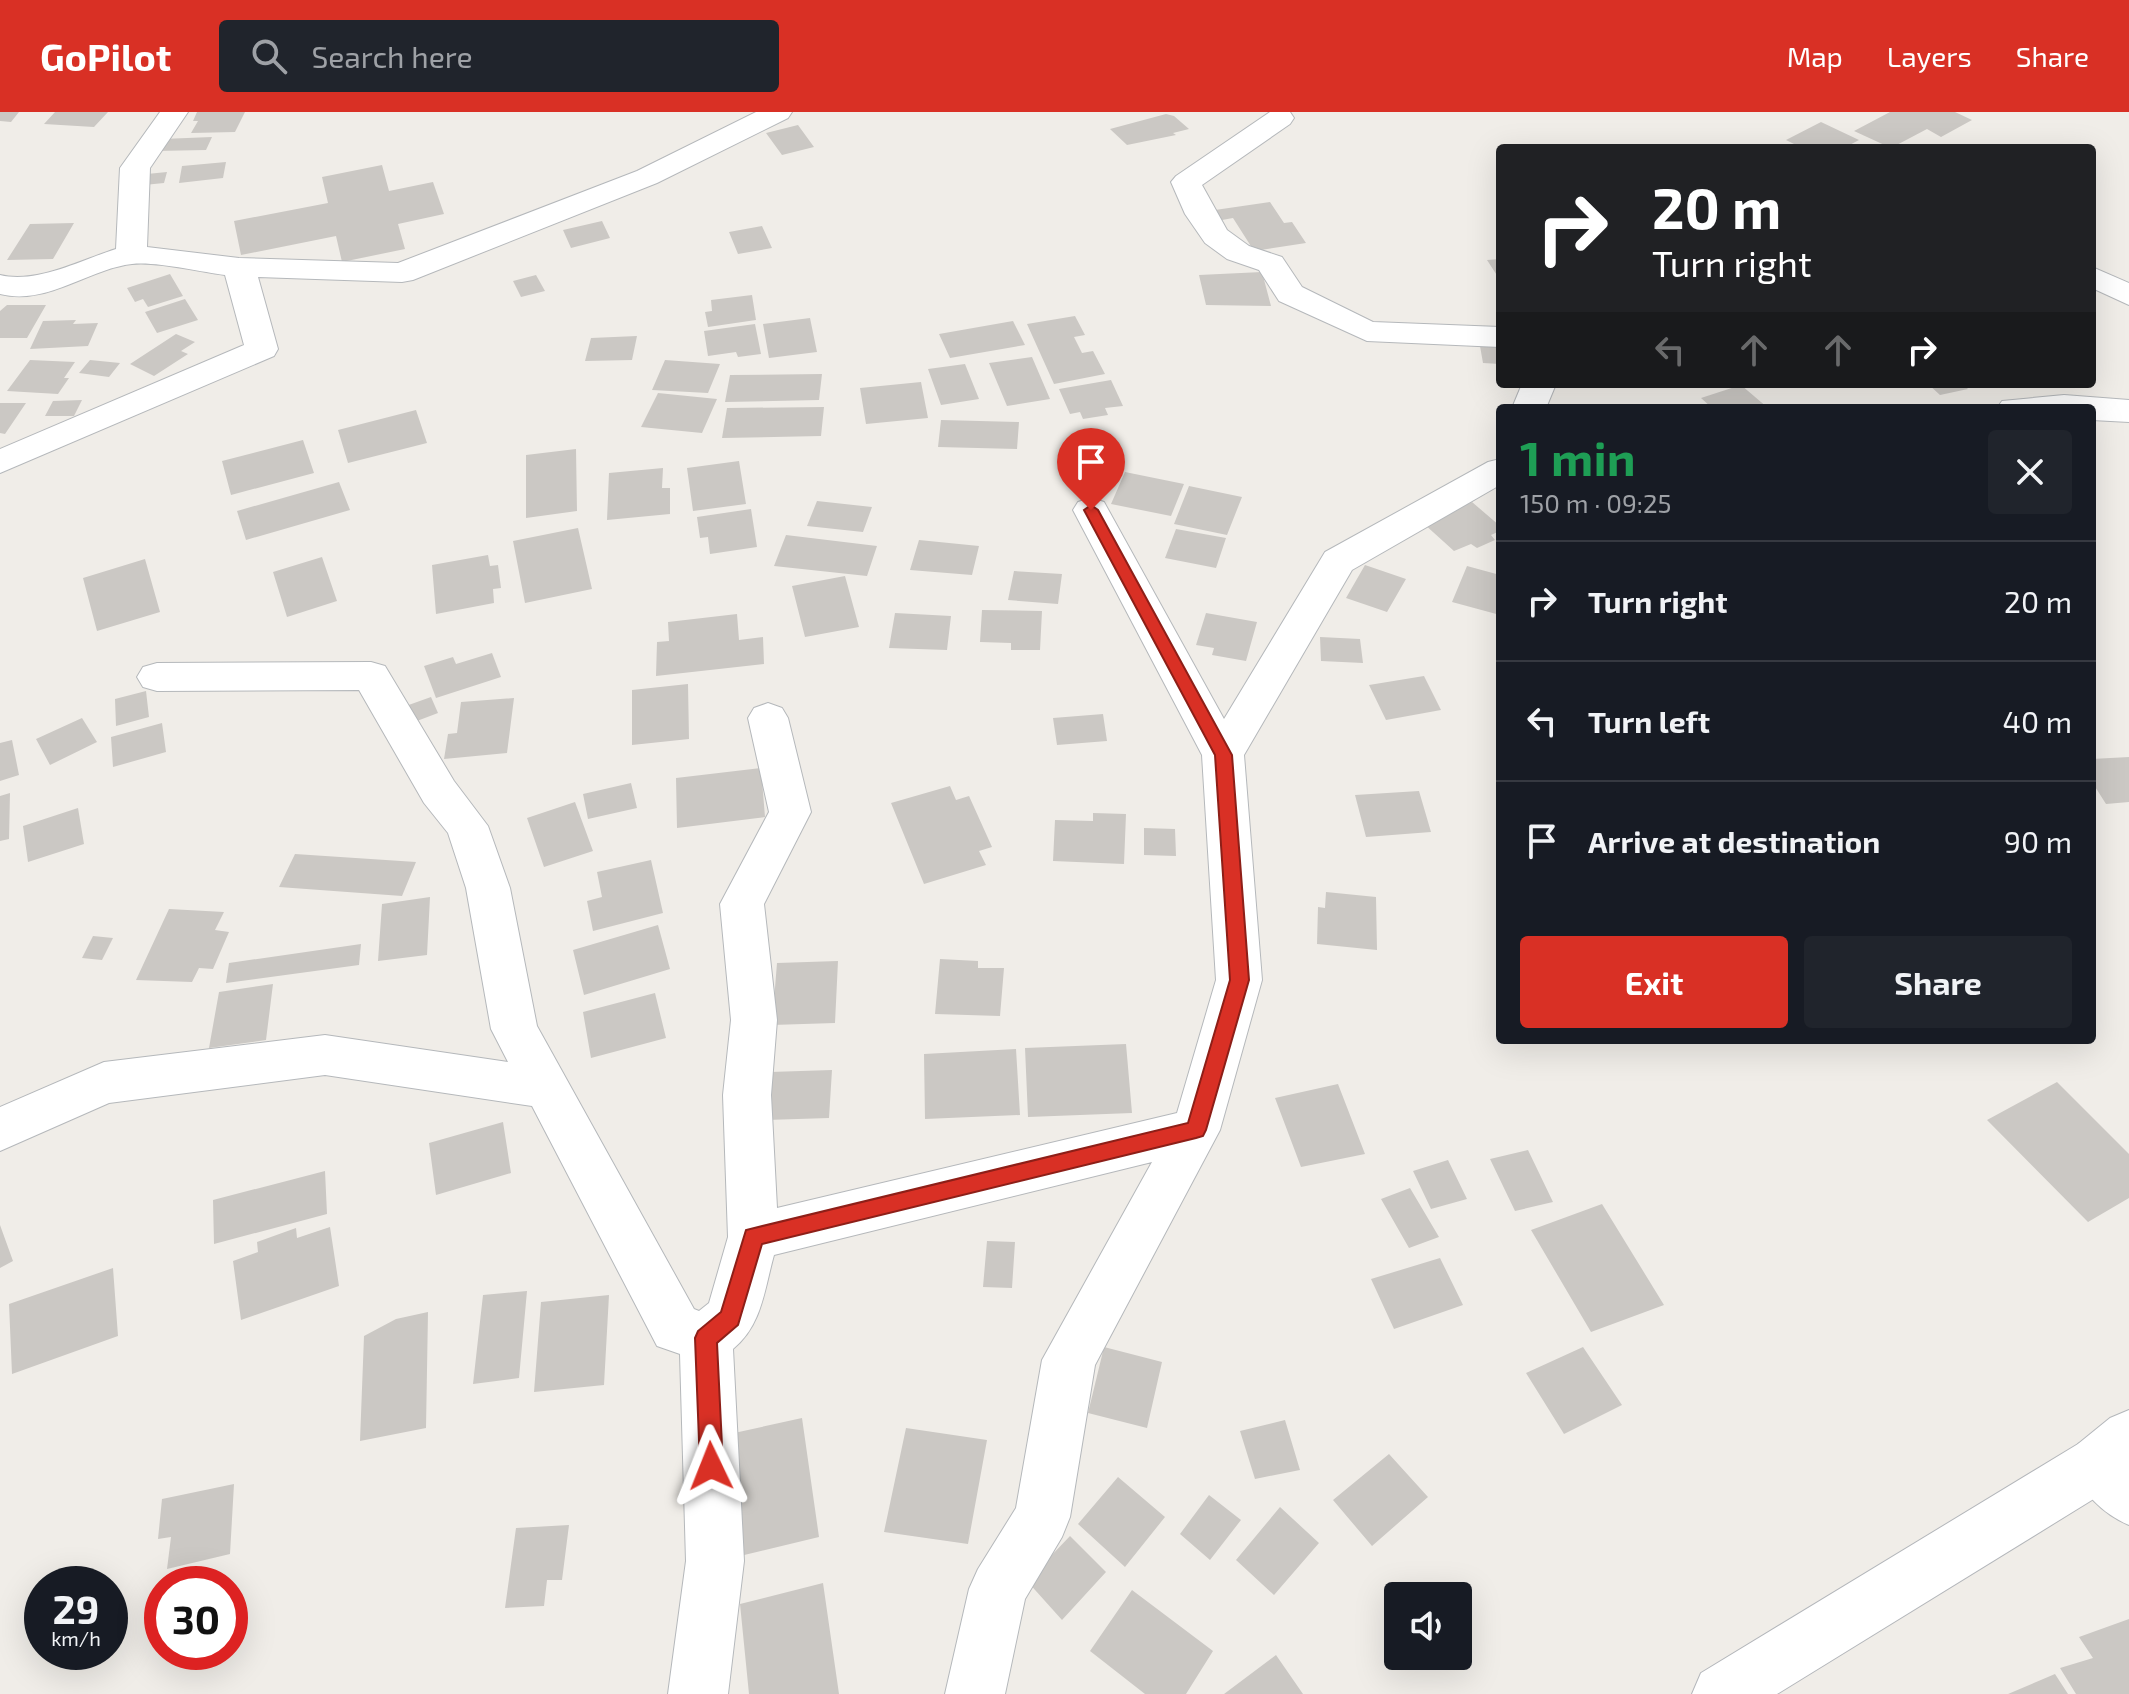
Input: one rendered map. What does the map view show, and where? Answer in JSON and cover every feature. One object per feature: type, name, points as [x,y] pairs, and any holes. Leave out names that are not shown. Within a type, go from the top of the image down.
[{"type":"street","points":[[131,254],[135,168],[174,112]]},
{"type":"street","points":[[0,284],[10,287],[41,284],[131,254],[239,267],[402,273],[647,177],[778,112]]},
{"type":"street","points":[[1280,118],[1186,182],[1203,223],[1239,256],[1271,264],[1290,294],[1367,331],[1496,337]]},
{"type":"street","points":[[0,462],[262,349],[239,267]]},
{"type":"street","points":[[2096,278],[2129,295]]},
{"type":"street","points":[[2096,409],[2129,411]]},
{"type":"street","points":[[1223,755],[1338,561],[1496,472]]},
{"type":"street","points":[[975,1694],[998,1589],[1042,1517],[1069,1360],[1196,1130],[1239,980],[1223,755],[1091,510]]},
{"type":"street","points":[[157,677],[371,676],[439,792],[467,826],[488,888],[514,1029],[676,1328],[706,1338]]},
{"type":"street","points":[[706,1338],[731,1318],[753,1237],[747,1095],[754,1020],[742,904],[790,812],[768,718]]},
{"type":"street","points":[[0,1130],[104,1083],[325,1055],[547,1088]]},
{"type":"street","points":[[753,1237],[1196,1130]]},
{"type":"street","points":[[698,1694],[715,1561],[706,1338]]},
{"type":"street","points":[[1722,1694],[2119,1466]]},
{"type":"building","points":[[0,112],[19,112],[11,122],[0,121]]},
{"type":"building","points":[[55,112],[108,112],[94,127],[44,124]]},
{"type":"building","points":[[197,112],[245,112],[235,132],[191,133],[198,121],[193,121]]},
{"type":"building","points":[[1890,112],[1955,112],[1972,120],[1941,137],[1927,129],[1899,144],[1882,144],[1854,131]]},
{"type":"building","points":[[1166,114],[1174,116],[1189,129],[1173,133],[1176,135],[1127,145],[1110,129]]},
{"type":"building","points":[[1821,122],[1859,140],[1852,144],[1794,144],[1786,140]]},
{"type":"building","points":[[798,125],[814,147],[782,155],[766,133]]},
{"type":"building","points":[[212,137],[206,150],[155,151],[162,139]]},
{"type":"building","points":[[226,162],[223,178],[179,183],[182,166]]},
{"type":"building","points":[[382,165],[389,191],[433,182],[444,214],[398,224],[405,249],[342,262],[336,236],[241,255],[234,221],[328,203],[322,177]]},
{"type":"building","points":[[167,172],[164,183],[144,185],[147,174]]},
{"type":"building","points":[[1270,202],[1284,223],[1292,222],[1306,243],[1254,251],[1233,218],[1222,220],[1215,210]]},
{"type":"building","points":[[602,221],[610,238],[571,248],[563,230]]},
{"type":"building","points":[[74,223],[53,259],[7,260],[30,224]]},
{"type":"building","points":[[762,226],[772,248],[738,254],[729,232]]},
{"type":"building","points":[[1496,259],[1496,274],[1487,260]]},
{"type":"building","points":[[1262,272],[1271,306],[1206,305],[1199,275]]},
{"type":"building","points":[[170,274],[183,296],[148,307],[143,299],[135,302],[127,288]]},
{"type":"building","points":[[536,275],[545,291],[521,297],[513,281]]},
{"type":"building","points":[[752,295],[756,320],[708,327],[705,312],[712,311],[711,300]]},
{"type":"building","points":[[185,299],[198,320],[157,333],[145,312]]},
{"type":"building","points":[[7,305],[46,305],[27,338],[0,338],[0,311]]},
{"type":"building","points":[[1075,316],[1085,335],[1074,337],[1082,353],[1093,351],[1105,374],[1054,384],[1027,324]]},
{"type":"building","points":[[810,318],[817,352],[769,358],[763,324]]},
{"type":"building","points":[[76,320],[73,324],[98,323],[88,346],[30,349],[43,321]]},
{"type":"building","points":[[1013,321],[1025,345],[950,358],[939,334]]},
{"type":"building","points":[[755,324],[761,354],[738,357],[736,352],[708,356],[704,331]]},
{"type":"building","points":[[176,334],[195,342],[181,351],[188,354],[154,376],[130,364]]},
{"type":"building","points":[[637,336],[632,360],[585,361],[591,338]]},
{"type":"building","points":[[1480,346],[1496,347],[1496,364],[1483,363]]},
{"type":"building","points":[[1032,357],[1050,399],[1007,406],[989,363]]},
{"type":"building","points":[[30,360],[75,362],[58,394],[7,391]]},
{"type":"building","points":[[90,360],[120,363],[109,377],[79,373]]},
{"type":"building","points":[[665,360],[720,364],[708,393],[652,390]]},
{"type":"building","points":[[965,364],[979,399],[941,405],[928,369]]},
{"type":"building","points":[[822,374],[819,400],[725,402],[730,375]]},
{"type":"building","points":[[1111,380],[1123,406],[1105,408],[1108,415],[1083,419],[1080,412],[1070,414],[1059,389]]},
{"type":"building","points":[[921,382],[928,418],[866,424],[860,388]]},
{"type":"building","points":[[1732,388],[1745,388],[1763,404],[1708,404],[1701,398]]},
{"type":"building","points":[[1932,388],[1968,389],[1940,395]]},
{"type":"building","points":[[658,393],[717,399],[702,433],[641,427]]},
{"type":"building","points":[[82,400],[74,416],[45,416],[53,401]]},
{"type":"building","points":[[0,403],[26,403],[5,434],[0,433]]},
{"type":"building","points":[[824,407],[821,436],[722,438],[727,408]]},
{"type":"building","points":[[416,410],[427,443],[348,463],[338,430]]},
{"type":"building","points":[[941,420],[1019,422],[1017,449],[938,447]]},
{"type":"building","points":[[303,440],[314,473],[231,495],[222,461]]},
{"type":"building","points":[[576,449],[577,511],[526,518],[526,455]]},
{"type":"building","points":[[739,461],[746,504],[693,511],[687,468]]},
{"type":"building","points":[[663,468],[662,488],[670,488],[670,514],[607,520],[609,473]]},
{"type":"building","points":[[1125,472],[1184,484],[1171,516],[1111,504]]},
{"type":"building","points":[[339,482],[350,510],[246,540],[237,511]]},
{"type":"building","points":[[1189,486],[1242,497],[1227,535],[1174,524]]},
{"type":"building","points":[[817,501],[872,507],[863,532],[807,526]]},
{"type":"building","points":[[1472,502],[1496,523],[1496,533],[1491,535],[1495,540],[1477,548],[1471,544],[1454,551],[1423,523]]},
{"type":"building","points":[[751,509],[757,547],[710,554],[708,537],[700,538],[697,517]]},
{"type":"building","points":[[578,528],[592,589],[525,603],[513,541]]},
{"type":"building","points":[[1176,529],[1226,538],[1216,568],[1165,558]]},
{"type":"building","points":[[786,535],[877,546],[867,576],[774,566]]},
{"type":"building","points":[[919,540],[979,546],[972,575],[910,570]]},
{"type":"building","points":[[488,555],[490,566],[498,565],[501,588],[493,589],[494,603],[436,614],[432,565]]},
{"type":"building","points":[[322,557],[337,601],[287,617],[273,572]]},
{"type":"building","points":[[145,559],[160,612],[97,631],[83,578]]},
{"type":"building","points":[[1365,565],[1406,579],[1387,612],[1346,598]]},
{"type":"building","points":[[1467,566],[1496,574],[1496,614],[1452,602]]},
{"type":"building","points":[[1014,571],[1062,574],[1058,604],[1008,600]]},
{"type":"building","points":[[845,576],[859,627],[805,637],[792,586]]},
{"type":"building","points":[[982,610],[1042,611],[1040,650],[1011,650],[1011,643],[980,642]]},
{"type":"building","points":[[895,613],[951,616],[947,650],[889,648]]},
{"type":"building","points":[[1206,613],[1257,622],[1246,661],[1212,655],[1214,648],[1196,645]]},
{"type":"building","points":[[737,614],[739,640],[763,637],[764,664],[656,676],[657,642],[669,641],[668,622]]},
{"type":"building","points":[[1320,637],[1360,639],[1363,663],[1321,661]]},
{"type":"building","points":[[492,653],[501,677],[436,698],[424,666],[453,657],[456,664]]},
{"type":"building","points":[[1424,676],[1441,710],[1386,720],[1369,685]]},
{"type":"building","points":[[688,684],[689,739],[632,745],[632,690]]},
{"type":"building","points":[[146,691],[149,717],[116,726],[115,699]]},
{"type":"building","points":[[431,697],[438,713],[409,724],[403,707]]},
{"type":"building","points":[[514,698],[507,753],[444,759],[448,734],[457,733],[461,702]]},
{"type":"building","points":[[1103,714],[1107,741],[1057,745],[1053,718]]},
{"type":"building","points":[[82,718],[97,742],[50,765],[36,739]]},
{"type":"building","points":[[162,723],[166,752],[113,767],[111,737]]},
{"type":"building","points":[[12,740],[19,775],[0,781],[0,743]]},
{"type":"building","points":[[2129,757],[2129,802],[2106,804],[2096,788],[2096,759]]},
{"type":"building","points":[[761,768],[765,817],[677,828],[676,778]]},
{"type":"building","points":[[631,783],[637,808],[588,819],[583,794]]},
{"type":"building","points":[[950,786],[956,800],[969,796],[992,847],[979,851],[986,865],[924,884],[891,803]]},
{"type":"building","points":[[1419,791],[1431,832],[1366,837],[1355,795]]},
{"type":"building","points":[[10,793],[9,839],[0,841],[0,796]]},
{"type":"building","points":[[575,802],[593,851],[544,867],[527,818]]},
{"type":"building","points":[[78,808],[84,844],[28,862],[23,826]]},
{"type":"building","points":[[1093,813],[1126,814],[1124,864],[1053,861],[1055,820],[1093,821]]},
{"type":"building","points":[[1144,828],[1175,829],[1176,856],[1144,855]]},
{"type":"building","points":[[295,854],[416,862],[402,896],[279,887]]},
{"type":"building","points":[[651,860],[663,913],[593,931],[587,901],[602,897],[597,872]]},
{"type":"building","points":[[1326,892],[1376,897],[1377,950],[1317,944],[1318,907],[1325,908]]},
{"type":"building","points":[[430,897],[427,955],[378,961],[382,904]]},
{"type":"building","points":[[169,909],[224,912],[215,930],[229,932],[213,969],[199,968],[192,982],[136,980]]},
{"type":"building","points":[[658,925],[670,969],[584,995],[573,950]]},
{"type":"building","points":[[93,936],[113,938],[102,960],[82,958]]},
{"type":"building","points":[[361,944],[359,965],[226,983],[229,963]]},
{"type":"building","points":[[940,959],[978,961],[978,968],[1004,968],[1000,1016],[935,1014]]},
{"type":"building","points":[[838,961],[835,1023],[772,1025],[777,963]]},
{"type":"building","points":[[273,984],[266,1040],[209,1048],[219,992]]},
{"type":"building","points":[[655,993],[666,1038],[591,1058],[583,1012]]},
{"type":"building","points":[[1126,1044],[1132,1113],[1028,1117],[1025,1048]]},
{"type":"building","points":[[1016,1049],[1020,1115],[925,1119],[924,1054]]},
{"type":"building","points":[[832,1070],[829,1118],[766,1120],[770,1072]]},
{"type":"building","points":[[2057,1082],[2129,1154],[2129,1198],[2088,1222],[1987,1120]]},
{"type":"building","points":[[1338,1084],[1365,1154],[1301,1167],[1275,1098]]},
{"type":"building","points":[[503,1122],[511,1173],[436,1195],[429,1143]]},
{"type":"building","points":[[1528,1150],[1553,1202],[1515,1211],[1490,1159]]},
{"type":"building","points":[[1448,1160],[1467,1199],[1431,1209],[1413,1171]]},
{"type":"building","points":[[325,1171],[327,1214],[214,1244],[213,1200]]},
{"type":"building","points":[[1410,1188],[1439,1237],[1409,1248],[1381,1199]]},
{"type":"building","points":[[1602,1204],[1664,1305],[1591,1332],[1531,1230]]},
{"type":"building","points":[[0,1225],[13,1261],[0,1268]]},
{"type":"building","points":[[330,1227],[339,1286],[241,1320],[233,1261],[258,1252],[257,1242],[296,1228],[297,1238]]},
{"type":"building","points":[[987,1241],[1015,1242],[1012,1288],[983,1287]]},
{"type":"building","points":[[1440,1258],[1463,1305],[1394,1329],[1371,1279]]},
{"type":"building","points":[[113,1268],[118,1336],[12,1374],[9,1304]]},
{"type":"building","points":[[527,1291],[519,1378],[473,1384],[483,1295]]},
{"type":"building","points":[[609,1295],[604,1385],[534,1392],[541,1302]]},
{"type":"building","points":[[428,1312],[426,1428],[360,1441],[364,1336],[396,1319]]},
{"type":"building","points":[[1104,1347],[1162,1362],[1147,1428],[1088,1413]]},
{"type":"building","points":[[1583,1347],[1622,1405],[1564,1434],[1526,1373]]},
{"type":"building","points":[[802,1418],[819,1537],[740,1556],[725,1435]]},
{"type":"building","points":[[1285,1420],[1300,1470],[1255,1479],[1240,1431]]},
{"type":"building","points":[[906,1428],[987,1440],[968,1544],[884,1532]]},
{"type":"building","points":[[1389,1454],[1428,1497],[1372,1546],[1333,1500]]},
{"type":"building","points":[[1118,1477],[1165,1517],[1125,1567],[1078,1524]]},
{"type":"building","points":[[234,1484],[230,1554],[167,1566],[171,1537],[158,1539],[162,1499]]},
{"type":"building","points":[[1209,1495],[1241,1520],[1210,1560],[1180,1534]]},
{"type":"building","points":[[1280,1507],[1319,1543],[1274,1595],[1236,1560]]},
{"type":"building","points":[[569,1525],[562,1580],[547,1580],[544,1606],[505,1608],[516,1528]]},
{"type":"building","points":[[1070,1536],[1106,1572],[1062,1620],[1027,1581]]},
{"type":"building","points":[[823,1583],[839,1694],[749,1694],[740,1604]]},
{"type":"building","points":[[1132,1590],[1213,1651],[1186,1694],[1145,1694],[1090,1651]]},
{"type":"building","points":[[2129,1619],[2129,1694],[2076,1694],[2060,1668],[2093,1658],[2079,1637]]},
{"type":"building","points":[[1276,1655],[1303,1694],[1224,1694]]},
{"type":"building","points":[[2055,1674],[2068,1694],[2008,1694]]},
{"type":"route","points":[[711,1466],[706,1338],[731,1318],[753,1237],[1196,1130],[1239,980],[1223,755],[1091,510]]}]
